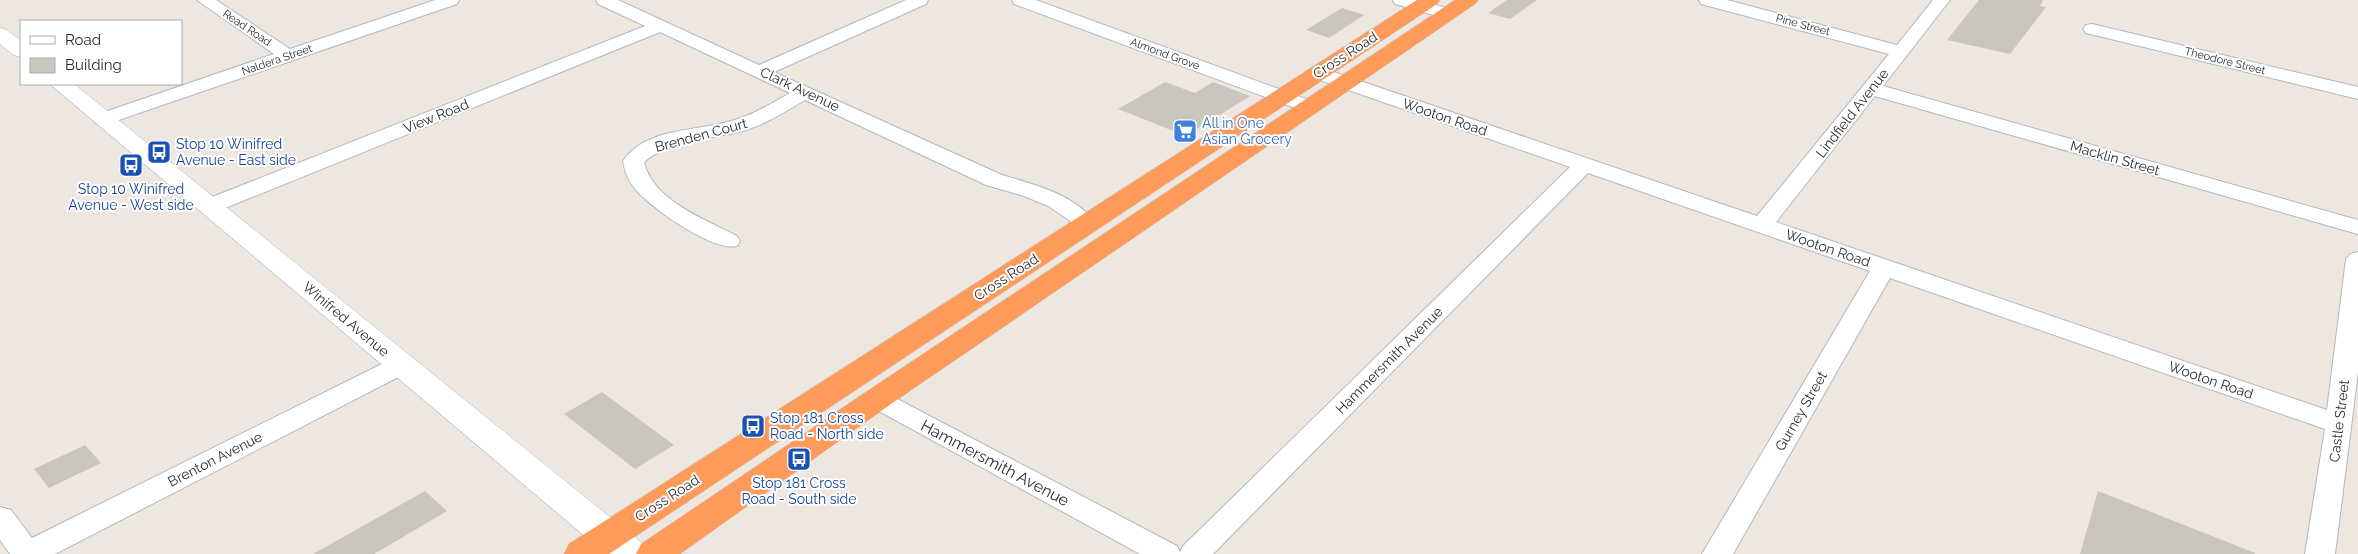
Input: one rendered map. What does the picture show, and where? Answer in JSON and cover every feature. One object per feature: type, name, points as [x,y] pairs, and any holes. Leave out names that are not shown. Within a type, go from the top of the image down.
[{"type":"highway","name":"Cross Road","points":[[654,554],[877,399],[1468,0]]},
{"type":"highway","name":"Cross Road","points":[[608,548],[1086,225],[1426,3]]},
{"type":"street","name":"Read Road","points":[[205,0],[289,56]]},
{"type":"street","name":"Naldera Street","points":[[103,119],[451,0]]},
{"type":"street","name":"Clark Avenue","points":[[604,0],[662,25],[994,180],[1018,200],[1060,219],[1086,225],[1116,238]]},
{"type":"street","points":[[760,71],[920,0]]},
{"type":"street","name":"Almond Grove","points":[[1020,0],[1310,107]]},
{"type":"street","points":[[1401,0],[1426,3],[1447,14]]},
{"type":"street","name":"Pine Street","points":[[1706,0],[1900,51]]},
{"type":"street","name":"Lindfield Avenue","points":[[1761,226],[1942,0]]},
{"type":"street","name":"View Road","points":[[210,206],[662,25]]},
{"type":"street","name":"Theodore Street","points":[[2092,29],[2358,93]]},
{"type":"street","points":[[0,34],[20,50]]},
{"type":"street","name":"Wooton Road","points":[[1318,73],[2339,424]]},
{"type":"street","name":"Winifred Avenue","points":[[62,85],[401,365],[608,548]]},
{"type":"street","name":"Macklin Street","points":[[1871,89],[2358,227]]},
{"type":"street","name":"Brenden Court","points":[[728,241],[661,204],[637,176],[633,168],[633,161],[639,154],[666,141],[751,122],[806,92]]},
{"type":"street","name":"Hammersmith Avenue","points":[[1194,554],[1584,165]]},
{"type":"street","name":"Castle Street","points":[[2320,554],[2339,424],[2358,259]]},
{"type":"street","name":"Gurney Street","points":[[1717,554],[1884,268]]},
{"type":"street","name":"Brenton Avenue","points":[[28,554],[401,365]]},
{"type":"street","name":"Hammersmith Avenue","points":[[877,399],[1166,554]]},
{"type":"street","points":[[0,518],[28,554]]},
{"type":"building","points":[[1507,0],[1537,0],[1510,19],[1488,13]]},
{"type":"building","points":[[1979,0],[2043,0],[2040,6],[2046,7],[2010,54],[1947,40]]},
{"type":"building","points":[[1342,8],[1364,15],[1329,38],[1306,30]]},
{"type":"building","points":[[1165,82],[1195,93],[1213,82],[1250,96],[1186,136],[1118,109]]},
{"type":"building","points":[[602,392],[674,445],[635,469],[564,414]]},
{"type":"building","points":[[85,445],[101,463],[49,488],[34,469]]},
{"type":"building","points":[[425,491],[447,511],[374,554],[313,554]]},
{"type":"building","points":[[2098,491],[2255,553],[2080,554]]},
{"type":"place","name":"All in One Asian Grocery","points":[[1185,131]]},
{"type":"place","name":"Stop 10 Winifred Avenue - East side","points":[[159,152]]},
{"type":"place","name":"Stop 10 Winifred Avenue - West side","points":[[131,165]]},
{"type":"place","name":"Stop 181 Cross Road - North side","points":[[753,426]]},
{"type":"place","name":"Stop 181 Cross Road - South side","points":[[799,459]]}]
